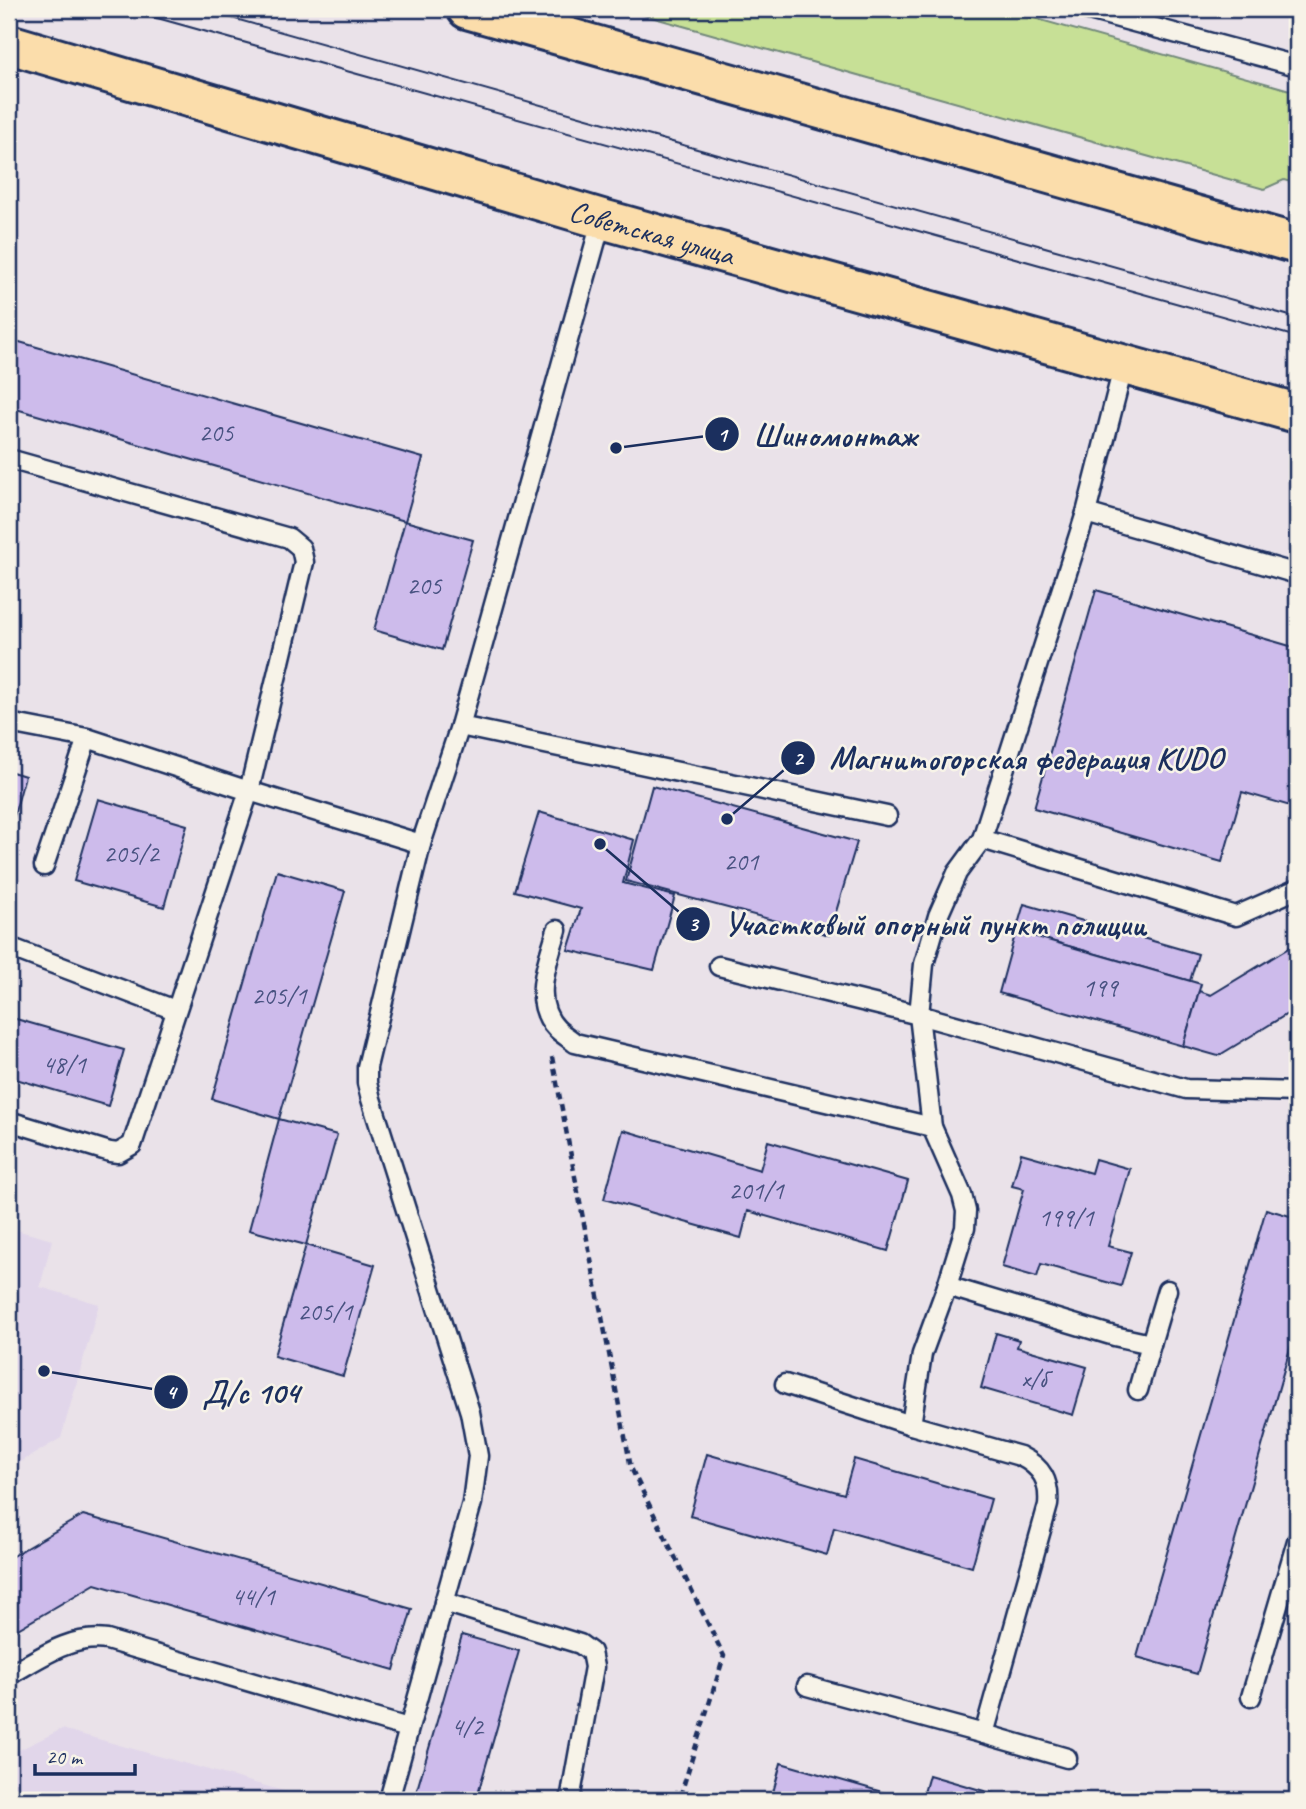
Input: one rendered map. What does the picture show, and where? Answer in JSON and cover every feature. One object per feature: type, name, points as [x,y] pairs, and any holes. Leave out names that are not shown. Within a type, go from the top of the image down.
[{"type":"main road","points":[[467,9],[1297,244]]},
{"type":"main road","name":"Советская улица","points":[[9,44],[602,219],[1297,413]]},
{"type":"lane","points":[[1085,9],[1297,66]]},
{"type":"lane","points":[[389,1800],[472,1503],[478,1456],[470,1412],[367,1083],[370,1051],[421,844],[460,726],[602,219]]},
{"type":"lane","points":[[911,1425],[922,1354],[965,1228],[966,1211],[962,1195],[932,1127],[919,1016],[924,964],[938,916],[957,873],[982,838],[1086,513],[1124,364]]},
{"type":"lane","points":[[9,459],[289,538],[301,548],[304,562],[249,791],[132,1145],[126,1150],[110,1152],[9,1121]]},
{"type":"lane","points":[[1086,513],[1297,574]]},
{"type":"lane","points":[[9,723],[88,738],[421,844]]},
{"type":"lane","points":[[460,726],[887,816]]},
{"type":"lane","points":[[44,866],[88,738]]},
{"type":"lane","points":[[982,838],[1236,916],[1297,889]]},
{"type":"lane","points":[[557,930],[542,979],[544,1005],[555,1028],[575,1043],[932,1127]]},
{"type":"lane","points":[[9,947],[175,1010]]},
{"type":"lane","points":[[719,966],[919,1016],[1185,1089],[1297,1092]]},
{"type":"lane","points":[[947,1286],[1114,1336],[1151,1344]]},
{"type":"lane","points":[[1138,1390],[1167,1290]]},
{"type":"lane","points":[[785,1384],[911,1425],[1020,1456],[1034,1463],[1044,1475],[1049,1490],[1048,1506],[984,1734]]},
{"type":"lane","points":[[1251,1697],[1297,1541]]},
{"type":"lane","points":[[444,1602],[580,1644],[591,1652],[594,1667],[570,1800]]},
{"type":"lane","points":[[9,1675],[64,1645],[92,1638],[107,1640],[408,1728]]},
{"type":"lane","points":[[807,1686],[1067,1758]]},
{"type":"path","points":[[575,1043],[549,1039],[631,1468],[724,1656],[678,1800]]},
{"type":"shaded area","points":[[9,1228],[52,1240],[40,1287],[99,1304],[61,1438],[9,1469]]},
{"type":"shaded area","points":[[62,1729],[316,1800],[9,1800],[9,1755]]},
{"type":"green space","points":[[636,9],[1002,9],[1297,92],[1297,184],[1284,180],[1264,189],[644,15]]},
{"type":"building","points":[[9,339],[423,458],[405,521],[9,407]]},
{"type":"building","points":[[405,521],[473,540],[442,650],[374,630]]},
{"type":"building","points":[[1096,590],[1297,648],[1297,808],[1242,792],[1222,862],[1034,808]]},
{"type":"building","points":[[9,771],[25,776],[9,834]]},
{"type":"building","points":[[652,786],[857,842],[829,935],[626,881]]},
{"type":"building","points":[[98,799],[187,825],[164,907],[74,881]]},
{"type":"building","points":[[539,812],[634,840],[623,883],[675,896],[654,970],[568,950],[581,909],[515,891]]},
{"type":"building","points":[[277,871],[345,891],[279,1119],[212,1099]]},
{"type":"building","points":[[1024,904],[1198,954],[1190,981],[1016,931]]},
{"type":"building","points":[[1016,931],[1201,984],[1183,1046],[999,993]]},
{"type":"building","points":[[1297,943],[1297,1008],[1218,1056],[1183,1046],[1199,991],[1211,995]]},
{"type":"building","points":[[9,1017],[124,1050],[108,1106],[9,1077]]},
{"type":"building","points":[[279,1119],[337,1135],[306,1245],[249,1230]]},
{"type":"building","points":[[623,1130],[760,1170],[768,1141],[908,1181],[888,1251],[748,1211],[741,1238],[604,1199]]},
{"type":"building","points":[[1021,1153],[1091,1173],[1095,1159],[1130,1169],[1108,1246],[1131,1252],[1121,1286],[1041,1264],[1037,1277],[1002,1267],[1024,1189],[1012,1186]]},
{"type":"building","points":[[1266,1209],[1297,1218],[1297,1324],[1197,1674],[1137,1657]]},
{"type":"building","points":[[306,1245],[375,1265],[343,1376],[274,1356]]},
{"type":"building","points":[[996,1333],[1019,1340],[1017,1347],[1087,1367],[1073,1415],[981,1388]]},
{"type":"building","points":[[707,1454],[844,1494],[854,1459],[991,1499],[972,1567],[834,1528],[827,1555],[690,1516]]},
{"type":"building","points":[[83,1515],[412,1609],[394,1670],[95,1584],[9,1634],[9,1558]]},
{"type":"building","points":[[462,1635],[519,1651],[476,1800],[414,1800]]},
{"type":"building","points":[[781,1763],[910,1800],[771,1800]]},
{"type":"building","points":[[929,1775],[1015,1800],[922,1800]]},
{"type":"tram line","points":[[125,9],[1297,337]]},
{"type":"tram line","points":[[200,9],[1297,318]]},
{"type":"place","name":"Шиномонтаж","points":[[616,448]]},
{"type":"place","name":"Магнитогорская федерация KUDO","points":[[727,819]]},
{"type":"place","name":"Участковый опорный пункт полиции","points":[[600,844]]},
{"type":"place","name":"Д/с 104","points":[[44,1371]]}]
